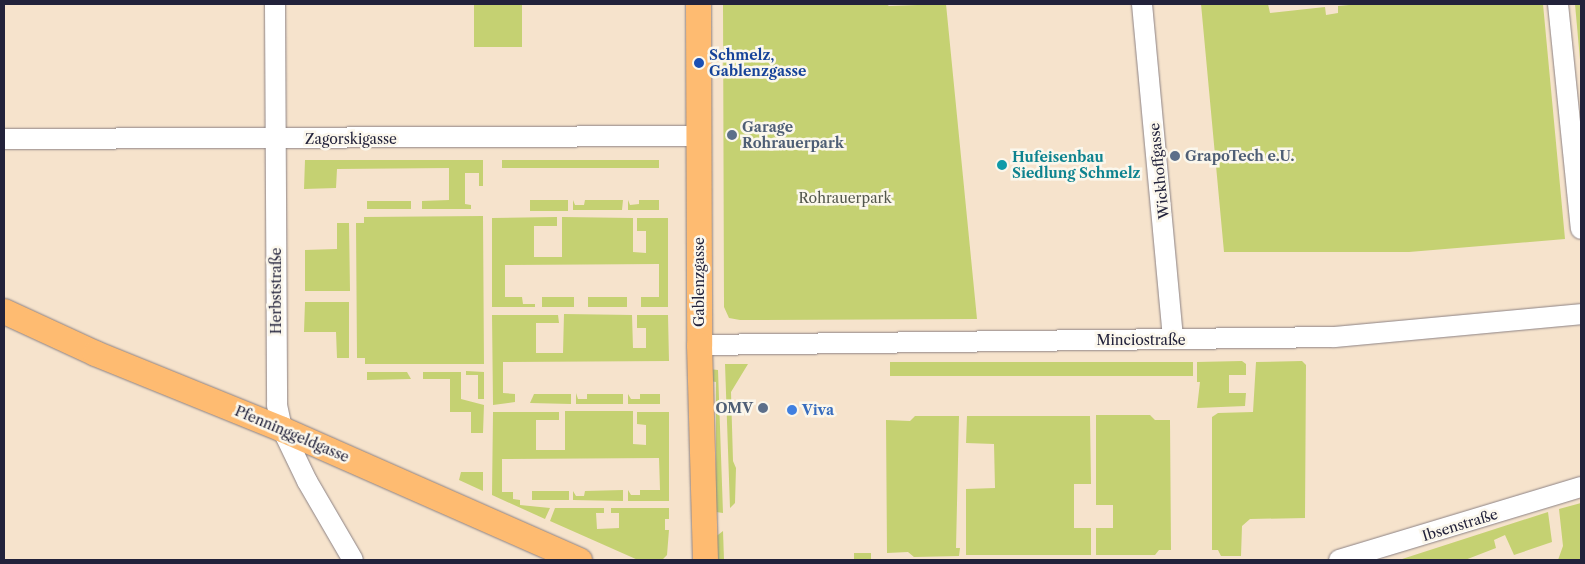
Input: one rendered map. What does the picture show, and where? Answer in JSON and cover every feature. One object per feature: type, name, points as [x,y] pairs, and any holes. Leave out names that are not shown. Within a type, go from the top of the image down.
[{"type":"main road","name":"Gablenzgasse","points":[[698,4],[699,345],[705,560]]},
{"type":"main road","name":"Pfenninggeldgasse","points":[[4,311],[94,353],[282,429],[579,560]]},
{"type":"main road","points":[[688,560],[703,524]]},
{"type":"street","name":"Herbststraße","points":[[275,4],[277,405],[282,429],[307,481],[353,560]]},
{"type":"street","name":"Wickhoffgasse","points":[[1142,4],[1173,340]]},
{"type":"street","points":[[1558,4],[1581,229]]},
{"type":"street","name":"Zagorskigasse","points":[[4,139],[275,140],[699,136]]},
{"type":"street","name":"Minciostraße","points":[[699,345],[1334,337],[1581,314]]},
{"type":"street","name":"Ibsenstraße","points":[[1338,560],[1581,487]]},
{"type":"green space","points":[[474,4],[522,4],[522,47],[474,47]]},
{"type":"green space","name":"Rohrauerpark","points":[[723,4],[886,4],[889,6],[946,4],[977,319],[740,320],[729,318],[724,307]]},
{"type":"green space","points":[[1201,4],[1268,4],[1270,13],[1325,7],[1326,15],[1338,13],[1338,6],[1360,4],[1543,4],[1565,239],[1409,252],[1224,252]]},
{"type":"green space","points":[[1575,4],[1581,4],[1581,71]]},
{"type":"green space","points":[[305,160],[483,160],[483,186],[479,186],[479,173],[465,173],[465,204],[471,205],[471,209],[422,209],[422,201],[449,200],[449,168],[337,169],[336,188],[304,189]]},
{"type":"green space","points":[[502,160],[659,160],[659,168],[502,168]]},
{"type":"green space","points":[[530,200],[568,200],[568,211],[530,211]]},
{"type":"green space","points":[[573,200],[575,205],[584,205],[585,200],[623,200],[622,210],[573,210]]},
{"type":"green space","points":[[628,200],[630,205],[639,204],[639,200],[659,200],[659,210],[628,210]]},
{"type":"green space","points":[[367,201],[411,201],[411,209],[367,209]]},
{"type":"green space","points":[[483,216],[484,364],[365,364],[365,358],[357,358],[356,223],[364,223],[364,217]]},
{"type":"green space","points":[[557,217],[557,226],[534,226],[534,257],[562,257],[562,217],[633,218],[633,252],[646,253],[646,231],[637,231],[637,218],[668,218],[668,307],[641,307],[641,297],[659,297],[659,264],[505,265],[505,297],[522,297],[523,304],[535,304],[535,307],[492,307],[492,218]]},
{"type":"green space","points":[[337,223],[349,223],[350,291],[305,291],[305,250],[337,249]]},
{"type":"green space","points":[[542,297],[574,297],[574,307],[542,307]]},
{"type":"green space","points":[[588,297],[627,297],[627,307],[588,307]]},
{"type":"green space","points":[[305,302],[349,302],[349,358],[337,358],[336,332],[304,332]]},
{"type":"green space","points":[[564,314],[632,315],[633,348],[646,348],[646,328],[637,328],[637,315],[668,315],[669,361],[503,362],[503,393],[515,394],[515,402],[493,405],[492,315],[558,315],[559,323],[536,323],[536,353],[563,353]]},
{"type":"green space","points":[[1242,361],[1246,364],[1246,375],[1229,375],[1229,393],[1246,393],[1245,406],[1197,408],[1200,382],[1197,382],[1197,362]]},
{"type":"green space","points":[[1302,361],[1306,365],[1305,518],[1250,519],[1242,526],[1241,556],[1221,556],[1218,550],[1212,550],[1212,417],[1218,413],[1253,412],[1256,362]]},
{"type":"green space","points":[[890,362],[1193,362],[1193,376],[890,376]]},
{"type":"green space","points":[[725,364],[748,364],[731,392],[733,461],[736,468],[735,503],[730,508]]},
{"type":"green space","points":[[709,369],[718,370],[723,513],[716,512],[710,500],[716,499],[716,382],[709,381]]},
{"type":"green space","points":[[466,371],[484,372],[484,399],[478,399],[478,375],[466,375]]},
{"type":"green space","points":[[367,372],[407,372],[411,379],[367,380]]},
{"type":"green space","points":[[423,372],[461,372],[461,399],[484,405],[483,433],[471,433],[471,412],[450,412],[450,379],[423,379]]},
{"type":"green space","points":[[576,393],[578,399],[587,399],[587,394],[623,394],[623,404],[576,404]]},
{"type":"green space","points":[[534,394],[571,394],[571,404],[530,403]]},
{"type":"green space","points":[[628,394],[631,399],[640,399],[640,394],[660,394],[660,404],[628,404]]},
{"type":"green space","points":[[565,411],[633,411],[633,444],[646,445],[646,425],[637,424],[637,412],[669,412],[669,501],[628,501],[628,490],[631,495],[640,495],[640,490],[660,490],[659,458],[502,459],[502,492],[513,492],[513,499],[520,500],[520,505],[550,508],[545,519],[492,495],[493,412],[559,412],[559,420],[536,420],[536,450],[565,450]]},
{"type":"green space","points":[[1096,415],[1150,415],[1155,420],[1170,420],[1171,550],[1159,550],[1155,555],[1096,555],[1096,528],[1113,528],[1113,505],[1096,505]]},
{"type":"green space","points":[[915,416],[959,416],[956,548],[960,548],[959,556],[914,557],[908,552],[887,553],[886,420],[910,421]]},
{"type":"green space","points":[[967,416],[1090,416],[1091,484],[1074,484],[1074,528],[1091,528],[1091,555],[966,555],[966,489],[995,488],[994,444],[966,443]]},
{"type":"green space","points":[[461,472],[483,472],[483,491],[459,480]]},
{"type":"green space","points":[[623,490],[623,501],[573,500],[573,491],[576,496],[584,496],[585,491]]},
{"type":"green space","points":[[532,491],[569,491],[569,500],[532,500]]},
{"type":"green space","points":[[1581,503],[1581,560],[1558,560],[1563,546],[1559,509]]},
{"type":"green space","points":[[555,508],[604,508],[604,513],[596,513],[597,529],[619,528],[619,513],[611,513],[611,508],[669,508],[669,519],[665,519],[665,530],[669,530],[667,555],[662,560],[638,560],[550,521]]},
{"type":"green space","points":[[1548,512],[1552,542],[1514,555],[1505,535],[1494,540],[1496,548],[1465,560],[1399,560]]},
{"type":"green space","points":[[723,531],[724,560],[714,560],[714,538]]},
{"type":"green space","points":[[854,553],[871,553],[871,560],[854,560]]},
{"type":"place","name":"Schmelz, Gablenzgasse","points":[[699,63]]},
{"type":"place","name":"Garage Rohrauerpark","points":[[732,135]]},
{"type":"place","name":"GrapoTech e.U.","points":[[1175,156]]},
{"type":"place","name":"Hufeisenbau Siedlung Schmelz","points":[[1002,165]]},
{"type":"place","name":"OMV","points":[[763,408]]},
{"type":"place","name":"Viva","points":[[792,410]]}]
